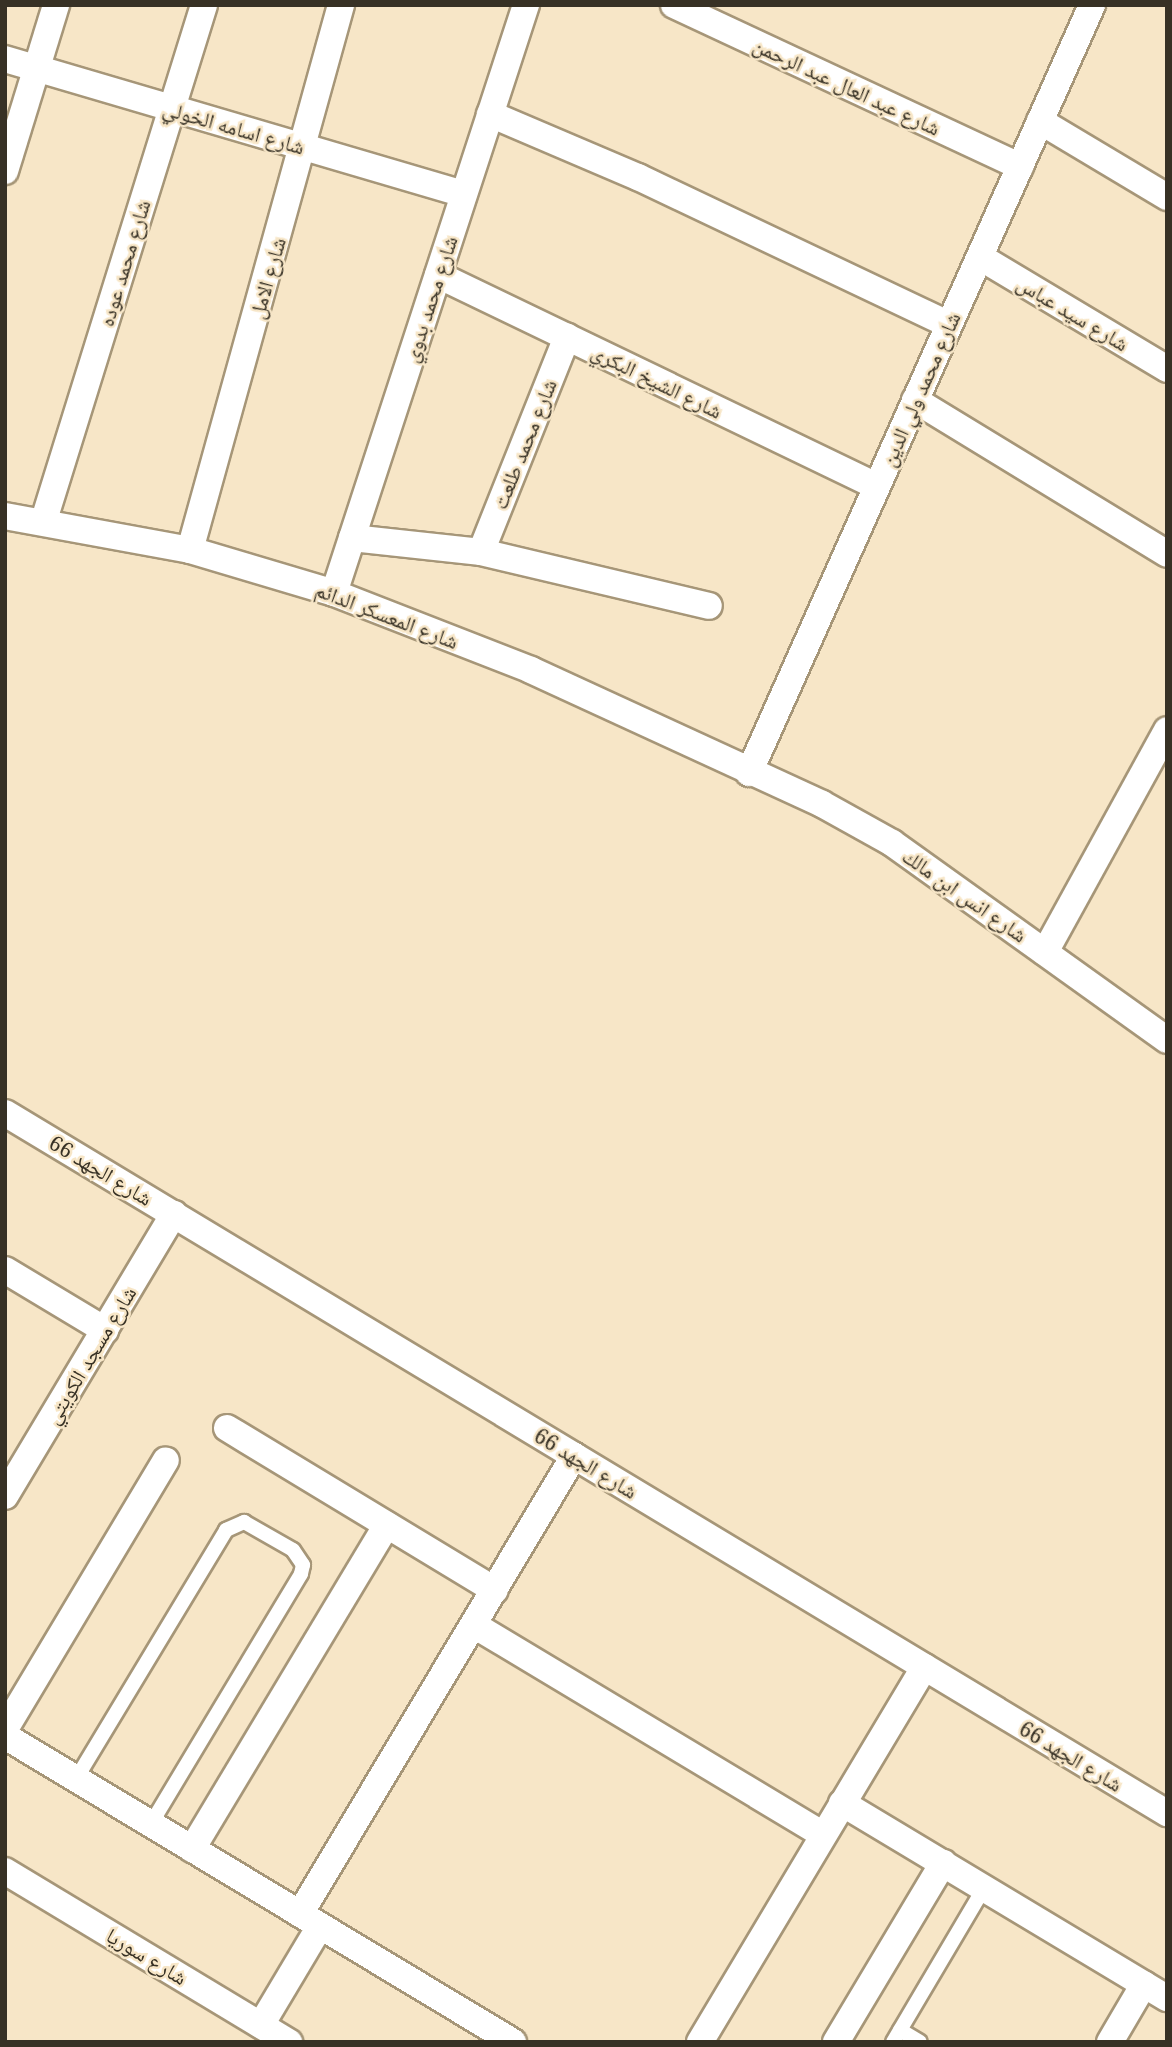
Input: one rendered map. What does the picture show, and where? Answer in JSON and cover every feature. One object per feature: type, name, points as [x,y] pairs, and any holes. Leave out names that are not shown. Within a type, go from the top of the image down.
[{"type":"street","points":[[5,171],[56,5]]},
{"type":"street","name":"شارع محمد عوده","points":[[44,520],[204,5]]},
{"type":"street","name":"شارع الامل","points":[[190,550],[304,147],[341,5]]},
{"type":"street","name":"شارع محمد بدوي","points":[[334,593],[526,5]]},
{"type":"street","name":"شارع عبد العال عبد الرحمن","points":[[674,5],[1020,166]]},
{"type":"street","name":"شارع محمد ولي الدين","points":[[749,773],[1089,6]]},
{"type":"street","name":"شارع اسامه الخولي","points":[[5,59],[464,194]]},
{"type":"street","points":[[491,114],[638,177],[948,325]]},
{"type":"street","points":[[1040,121],[1167,197]]},
{"type":"street","name":"شارع سيد عباس","points":[[980,257],[1167,369]]},
{"type":"street","name":"شارع الشيخ البكري","points":[[438,275],[877,486]]},
{"type":"street","name":"شارع محمد طلعت","points":[[481,552],[567,337]]},
{"type":"street","points":[[915,400],[1167,554]]},
{"type":"street","name":"شارع المعسكر الدائم","points":[[5,516],[44,520],[190,550],[334,593],[531,670],[749,773]]},
{"type":"street","points":[[352,538],[481,552],[709,606]]},
{"type":"street","points":[[1045,952],[1167,730]]},
{"type":"street","name":"شارع انس ابن مالك","points":[[749,773],[822,804],[892,843],[1167,1040]]},
{"type":"street","name":"شارع الجهد 66","points":[[5,1113],[1167,1814]]},
{"type":"street","name":"شارع مسجد الكويتي","points":[[5,1496],[174,1214]]},
{"type":"street","points":[[5,1270],[105,1330]]},
{"type":"street","points":[[227,1428],[495,1590]]},
{"type":"street","points":[[261,2025],[310,1920],[474,1625],[574,1456]]},
{"type":"street","points":[[5,1729],[166,1460]]},
{"type":"street","points":[[192,1849],[387,1525]]},
{"type":"street","points":[[474,1625],[823,1835]]},
{"type":"street","points":[[700,2042],[924,1667]]},
{"type":"street","points":[[5,1736],[513,2042]]},
{"type":"street","points":[[842,1802],[1167,1998]]},
{"type":"street","points":[[836,2042],[943,1863]]},
{"type":"street","name":"شارع سوريا","points":[[5,1871],[289,2042]]},
{"type":"street","points":[[1110,2042],[1144,1984]]},
{"type":"lane","points":[[76,1779],[226,1530],[244,1522],[293,1550],[303,1565],[301,1574],[151,1824]]},
{"type":"lane","points":[[919,2042],[896,2036],[984,1888]]}]
